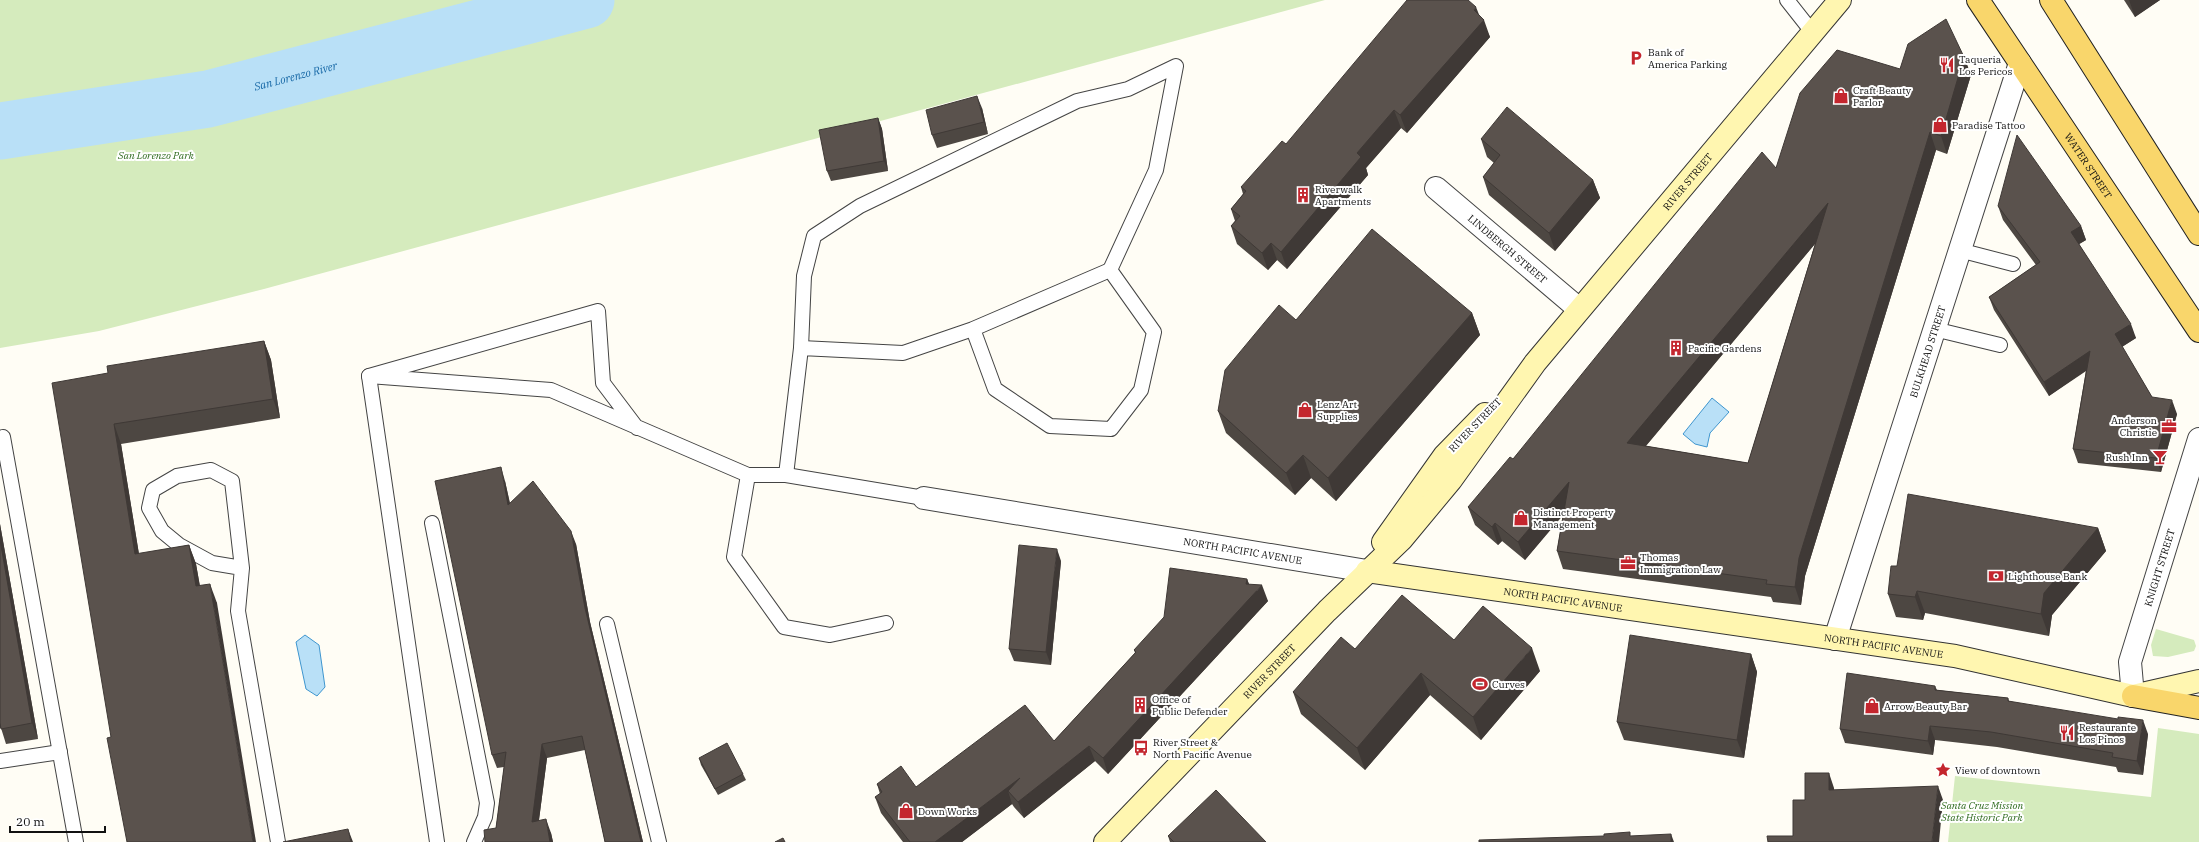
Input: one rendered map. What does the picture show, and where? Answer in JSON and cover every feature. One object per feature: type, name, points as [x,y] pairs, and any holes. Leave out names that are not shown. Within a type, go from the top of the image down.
[{"type":"main road","name":"RIVER STREET","points":[[1105,842],[1368,571],[1387,535],[1444,456],[1535,363],[1840,0]]},
{"type":"main road","name":"WATER STREET","points":[[1978,0],[2199,330]]},
{"type":"main road","points":[[2051,0],[2199,234]]},
{"type":"main road","name":"NORTH PACIFIC AVENUE","points":[[1368,571],[1955,656],[2133,696],[2199,681]]},
{"type":"main road","points":[[2133,696],[2199,708]]},
{"type":"street","name":"BULKHEAD STREET","points":[[1835,639],[2020,63]]},
{"type":"street","name":"LINDBERGH STREET","points":[[1436,188],[1579,309]]},
{"type":"street","name":"KNIGHT STREET","points":[[2133,696],[2130,662],[2199,439]]},
{"type":"street","name":"NORTH PACIFIC AVENUE","points":[[924,498],[1368,571]]},
{"type":"lane","points":[[1787,0],[1813,33]]},
{"type":"lane","points":[[786,475],[801,348],[804,276],[814,236],[860,206],[1077,102],[1128,89],[1176,66],[1156,170],[1110,270],[973,329],[903,353],[801,348]]},
{"type":"lane","points":[[1959,250],[2013,264]]},
{"type":"lane","points":[[973,329],[995,389],[1050,426],[1111,430],[1141,390],[1154,332],[1110,270]]},
{"type":"lane","points":[[368,376],[598,311],[603,383],[637,428]]},
{"type":"lane","points":[[1934,330],[2000,345]]},
{"type":"lane","points":[[368,376],[551,390],[748,475],[786,475],[924,498]]},
{"type":"lane","points":[[368,376],[437,842]]},
{"type":"lane","points":[[3,437],[76,842]]},
{"type":"lane","points":[[242,568],[212,563],[179,545],[162,531],[149,508],[153,490],[177,476],[211,470],[232,481],[242,568],[238,611],[278,842]]},
{"type":"lane","points":[[748,475],[734,558],[784,627],[830,635],[886,623]]},
{"type":"lane","points":[[432,523],[487,803],[485,817],[474,842]]},
{"type":"lane","points":[[607,624],[659,842]]},
{"type":"lane","points":[[0,761],[60,752]]},
{"type":"green space","name":"San Lorenzo Park","points":[[0,0],[1325,0],[264,289],[99,331],[0,348]]},
{"type":"green space","points":[[2156,629],[2194,640],[2196,646],[2194,651],[2168,657],[2153,656],[2151,645]]},
{"type":"green space","name":"Santa Cruz Mission State Historic Park","points":[[2158,728],[2199,734],[2199,842],[1948,842],[1955,776],[2151,797]]},
{"type":"water","points":[[1712,398],[1729,412],[1710,433],[1707,447],[1695,444],[1683,434]]},
{"type":"water","points":[[305,635],[319,645],[325,687],[317,696],[306,689],[296,642]]},
{"type":"building","points":[[1407,0],[1468,0],[1476,7],[1474,10],[1484,20],[1400,115],[1394,110],[1357,153],[1361,157],[1281,252],[1271,243],[1262,253],[1231,226],[1240,216],[1231,209],[1246,191],[1241,187],[1282,141],[1286,144]]},
{"type":"building","name":"Pacific Gardens","points":[[1946,19],[1964,57],[1941,136],[1930,132],[1799,558],[1795,587],[1766,584],[1767,580],[1557,551],[1569,482],[1518,542],[1495,523],[1492,527],[1468,507],[1510,457],[1513,459],[1762,152],[1776,168],[1800,93],[1837,50],[1900,69],[1908,44]],"holes":[[[1828,203],[1748,463],[1627,443]]]},
{"type":"building","points":[[977,96],[984,122],[932,135],[926,110]]},
{"type":"building","points":[[1507,107],[1593,180],[1549,233],[1483,177],[1500,155],[1481,139]]},
{"type":"building","points":[[878,118],[884,161],[827,171],[819,130]]},
{"type":"building","points":[[2017,135],[2081,226],[2071,232],[2131,324],[2115,334],[2152,397],[2172,400],[2156,458],[2073,449],[2090,351],[2044,382],[1989,297],[2040,262],[1998,206]]},
{"type":"building","points":[[1372,229],[1472,313],[1328,478],[1303,455],[1286,473],[1218,411],[1225,370],[1279,305],[1296,320]]},
{"type":"building","points":[[264,341],[273,399],[114,424],[135,554],[189,545],[196,586],[210,584],[253,842],[127,842],[107,738],[111,737],[52,383],[108,373],[107,366]]},
{"type":"building","points":[[501,467],[508,505],[533,481],[571,531],[585,608],[641,842],[605,842],[582,736],[542,744],[532,822],[546,819],[550,842],[485,842],[484,830],[496,828],[506,752],[492,755],[435,481]]},
{"type":"building","name":"Lighthouse Bank","points":[[1908,494],[2098,528],[2044,593],[2041,614],[1917,591],[1915,597],[1888,594],[1891,566],[1897,566]]},
{"type":"building","points":[[0,540],[32,723],[1,729],[0,723]]},
{"type":"building","points":[[1019,545],[1057,549],[1046,652],[1009,649]]},
{"type":"building","points":[[1170,568],[1247,579],[1246,584],[1262,585],[1103,758],[1089,746],[1018,802],[1008,791],[1020,778],[935,842],[910,842],[875,797],[882,792],[877,784],[901,766],[916,787],[1025,705],[1054,741],[1136,652],[1134,650],[1164,617]]},
{"type":"building","points":[[1402,595],[1454,640],[1483,606],[1532,648],[1473,717],[1421,673],[1357,748],[1293,692],[1341,637],[1355,649]]},
{"type":"building","points":[[1630,635],[1751,654],[1737,740],[1617,722]]},
{"type":"building","points":[[1847,673],[1935,686],[1935,690],[2008,698],[2008,701],[2118,719],[2118,717],[2143,720],[2137,761],[2112,757],[2113,753],[1991,732],[1930,726],[1928,741],[1840,729]]},
{"type":"building","points":[[727,743],[743,774],[715,789],[699,758]]},
{"type":"building","points":[[1805,773],[1829,773],[1829,790],[1938,786],[1932,842],[1768,842],[1767,836],[1793,836],[1793,800],[1805,800]]},
{"type":"building","points":[[1216,790],[1266,842],[1174,842],[1168,836]]},
{"type":"building","points":[[348,829],[351,842],[283,842]]},
{"type":"building","points":[[1630,832],[1630,836],[1671,834],[1671,842],[1479,842],[1479,840],[1604,836],[1604,834]]},
{"type":"building","points":[[783,838],[785,842],[775,842]]},
{"type":"waterway","name":"San Lorenzo River","points":[[0,131],[208,99],[586,0]]},
{"type":"place","name":"Bank of America Parking","points":[[1636,58]]},
{"type":"place","name":"Taqueria Los Pericos","points":[[1947,65]]},
{"type":"place","name":"Craft Beauty Parlor","points":[[1841,96]]},
{"type":"place","name":"Paradise Tattoo","points":[[1940,125]]},
{"type":"place","name":"Riverwalk Apartments","points":[[1303,195]]},
{"type":"place","name":"Pacific Gardens","points":[[1676,348]]},
{"type":"place","name":"Lenz Art Supplies","points":[[1305,410]]},
{"type":"place","name":"Anderson Christie","points":[[2169,426]]},
{"type":"place","name":"Rush Inn","points":[[2160,457]]},
{"type":"place","name":"Distinct Property Management","points":[[1521,518]]},
{"type":"place","name":"Thomas Immigration Law","points":[[1628,563]]},
{"type":"place","name":"Lighthouse Bank","points":[[1996,576]]},
{"type":"place","name":"Curves","points":[[1480,684]]},
{"type":"place","name":"Office of Public Defender","points":[[1140,705]]},
{"type":"place","name":"Arrow Beauty Bar","points":[[1872,706]]},
{"type":"place","name":"Restaurante Los Pinos","points":[[2067,733]]},
{"type":"place","name":"River Street & North Pacific Avenue","points":[[1141,748]]},
{"type":"place","name":"View of downtown","points":[[1943,770]]},
{"type":"place","name":"Down Works","points":[[906,811]]}]
